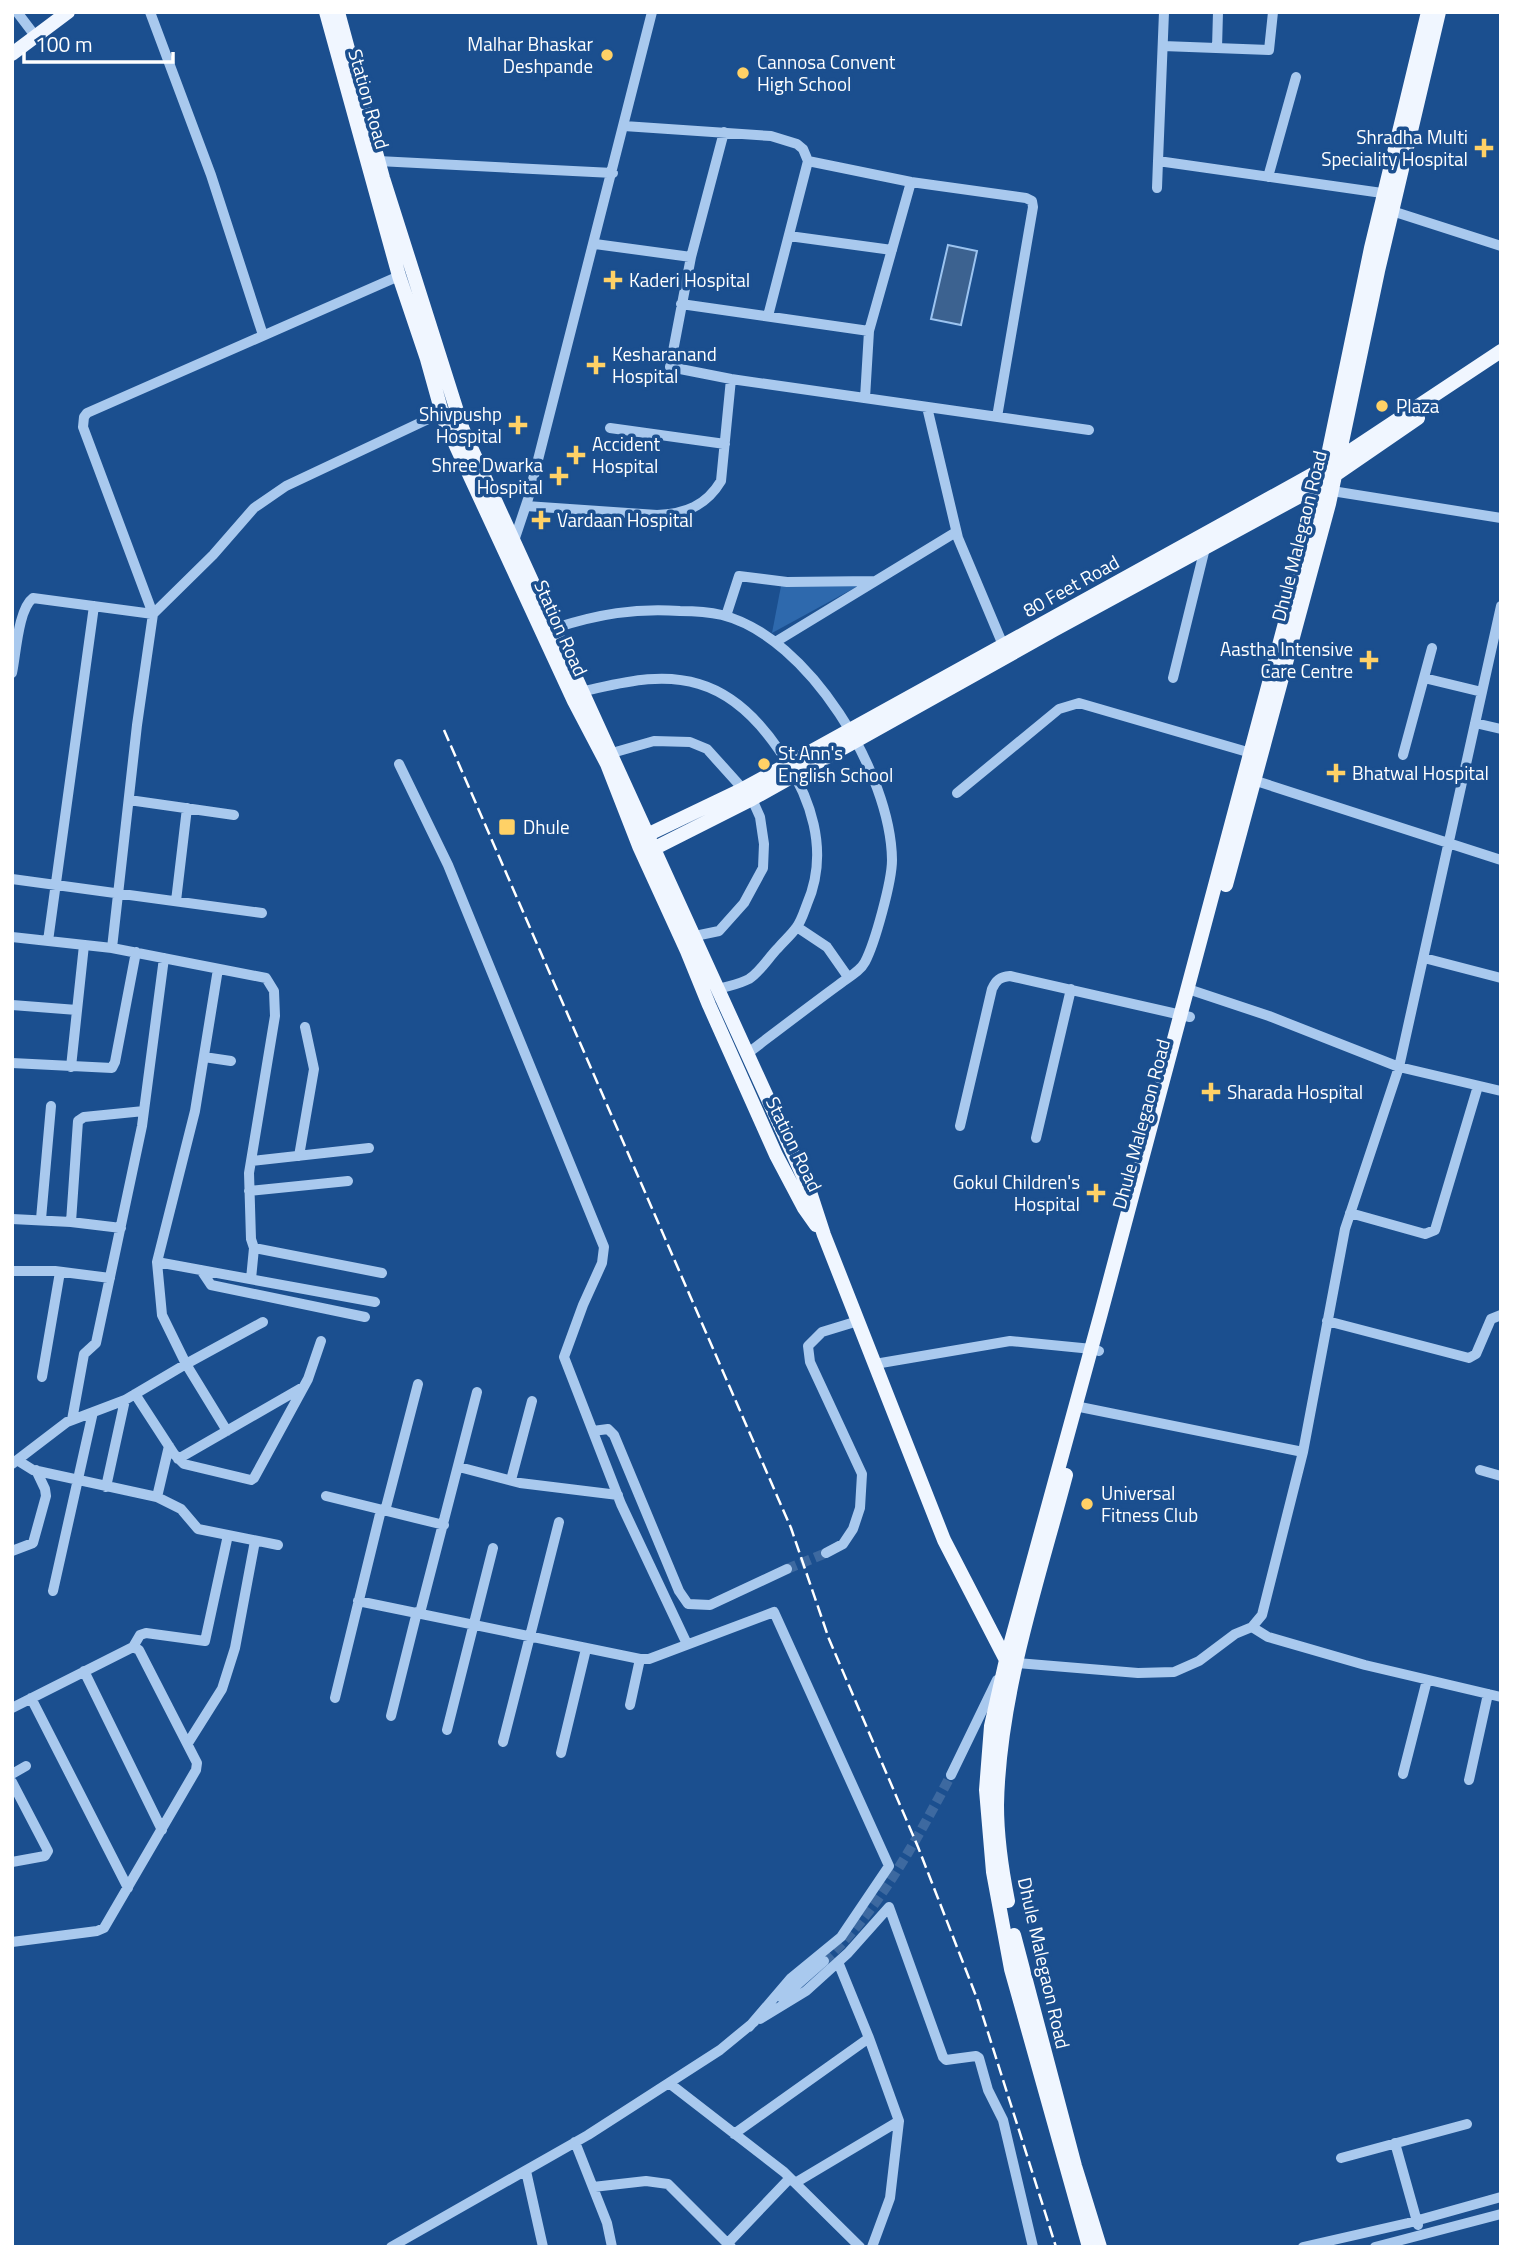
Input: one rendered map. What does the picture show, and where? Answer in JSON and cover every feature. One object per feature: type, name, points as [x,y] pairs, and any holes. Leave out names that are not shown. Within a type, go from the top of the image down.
[{"type":"main road","points":[[12,54],[68,12]]},
{"type":"main road","name":"Station Road","points":[[326,12],[399,276],[427,359],[441,413],[574,701],[607,764],[639,846],[776,1155],[804,1208],[824,1235]]},
{"type":"main road","name":"Station Road","points":[[338,12],[378,160],[446,383],[463,430],[811,1194],[824,1235],[944,1540],[1012,1662]]},
{"type":"main road","points":[[1334,466],[1428,12]]},
{"type":"main road","name":"Dhule Malegaon Road","points":[[1089,2247],[1011,1969],[993,1872],[986,1790],[991,1726],[1012,1662],[1334,466],[1392,211],[1390,194],[1439,12]]},
{"type":"main road","name":"80 Feet Road","points":[[1334,466],[1501,351]]},
{"type":"main road","name":"80 Feet Road","points":[[652,841],[748,794],[1003,645],[1334,466],[1501,362]]},
{"type":"main road","points":[[1249,779],[1251,753],[1327,488]]},
{"type":"main road","name":"80 Feet Road","points":[[852,735],[1205,548],[1327,488]]},
{"type":"main road","name":"Dhule Malegaon Road","points":[[1012,1662],[997,1807],[1006,1893],[1017,1949],[1043,2050],[1100,2247]]},
{"type":"street","points":[[18,12],[36,37]]},
{"type":"street","points":[[150,12],[211,175],[264,335]]},
{"type":"street","points":[[508,556],[526,506],[652,12]]},
{"type":"street","points":[[1157,188],[1164,12]]},
{"type":"street","points":[[1217,48],[1218,12]]},
{"type":"street","points":[[1163,46],[1269,50],[1273,12]]},
{"type":"street","points":[[1269,177],[1296,77]]},
{"type":"street","points":[[624,126],[724,132],[784,139],[803,149],[808,161],[768,316]]},
{"type":"street","points":[[724,132],[691,257],[670,367],[731,379],[1089,430]]},
{"type":"street","points":[[378,160],[613,173]]},
{"type":"street","points":[[1158,160],[1390,194]]},
{"type":"street","points":[[808,161],[911,182],[1032,201],[997,417]]},
{"type":"street","points":[[864,398],[869,331],[911,182]]},
{"type":"street","points":[[1392,211],[1501,246]]},
{"type":"street","points":[[789,236],[892,250]]},
{"type":"street","points":[[594,244],[691,257]]},
{"type":"street","points":[[112,948],[153,614],[83,427],[84,417],[399,276]]},
{"type":"street","points":[[681,304],[869,331]]},
{"type":"street","points":[[526,506],[657,515],[677,514],[692,509],[714,492],[721,481],[731,379]]},
{"type":"street","points":[[927,407],[956,532],[1003,645]]},
{"type":"street","points":[[153,614],[213,555],[254,509],[286,486],[441,413]]},
{"type":"street","points":[[610,428],[725,444]]},
{"type":"street","points":[[1327,488],[1501,518]]},
{"type":"street","points":[[777,641],[956,532]]},
{"type":"street","points":[[1173,678],[1205,548]]},
{"type":"street","points":[[726,616],[739,576],[787,582],[877,581]]},
{"type":"street","points":[[12,673],[23,614],[29,600],[38,598],[153,614]]},
{"type":"street","points":[[48,941],[94,606]]},
{"type":"street","points":[[951,1775],[1012,1662],[1138,1673],[1174,1672],[1199,1661],[1235,1634],[1252,1627],[1262,1615],[1303,1452],[1345,1229],[1399,1067],[1482,692],[1497,636],[1501,606]]},
{"type":"street","points":[[555,628],[598,615],[631,610],[693,611],[726,616],[777,641],[811,675],[852,735],[877,787],[886,816],[892,861],[880,917],[864,965],[748,1053]]},
{"type":"street","points":[[1403,755],[1432,648]]},
{"type":"street","points":[[583,691],[648,678],[676,678],[700,684],[719,692],[741,707],[766,732],[792,769],[807,803],[815,831],[818,860],[815,885],[797,927],[750,978],[719,989]]},
{"type":"street","points":[[1424,678],[1482,692]]},
{"type":"street","points":[[957,793],[1059,709],[1079,703],[1251,753]]},
{"type":"street","points":[[1475,723],[1501,729]]},
{"type":"street","points":[[611,753],[654,741],[690,742],[707,749],[748,794],[761,817],[763,869],[744,903],[719,931],[695,936]]},
{"type":"street","points":[[399,764],[448,865],[604,1247],[602,1263],[564,1357],[618,1495],[687,1644]]},
{"type":"street","points":[[1249,779],[1501,860]]},
{"type":"street","points":[[129,800],[234,815]]},
{"type":"street","points":[[176,901],[187,808]]},
{"type":"street","points":[[12,879],[262,913]]},
{"type":"street","points":[[797,927],[827,947],[848,977]]},
{"type":"street","points":[[12,937],[112,948],[266,978],[274,990],[275,1019],[251,1161],[249,1191],[251,1239],[254,1248],[251,1279]]},
{"type":"street","points":[[71,1067],[83,945]]},
{"type":"street","points":[[12,1063],[109,1069],[114,1065],[136,953]]},
{"type":"street","points":[[72,1420],[85,1354],[96,1343],[121,1228],[144,1111],[164,958]]},
{"type":"street","points":[[1424,958],[1501,978]]},
{"type":"street","points":[[218,969],[195,1111],[157,1262],[161,1312],[186,1364],[227,1431]]},
{"type":"street","points":[[960,1126],[996,981],[1001,977],[1010,976],[1185,1016]]},
{"type":"street","points":[[1036,1138],[1071,989]]},
{"type":"street","points":[[1192,991],[1269,1016],[1399,1067],[1501,1091]]},
{"type":"street","points":[[12,1005],[77,1010]]},
{"type":"street","points":[[299,1156],[314,1069],[304,1027]]},
{"type":"street","points":[[204,1057],[231,1061]]},
{"type":"street","points":[[1350,1213],[1424,1234],[1435,1230],[1478,1086]]},
{"type":"street","points":[[41,1219],[51,1106]]},
{"type":"street","points":[[71,1222],[78,1121],[84,1116],[144,1111]]},
{"type":"street","points":[[251,1161],[369,1148]]},
{"type":"street","points":[[249,1191],[348,1181]]},
{"type":"street","points":[[12,1219],[41,1219],[121,1228]]},
{"type":"street","points":[[254,1248],[382,1273]]},
{"type":"street","points":[[157,1262],[375,1302]]},
{"type":"street","points":[[201,1270],[211,1285],[365,1317]]},
{"type":"street","points":[[12,1271],[60,1272],[110,1278]]},
{"type":"street","points":[[42,1377],[60,1272]]},
{"type":"street","points":[[1328,1321],[1469,1358],[1475,1354],[1491,1319],[1501,1315]]},
{"type":"street","points":[[826,1553],[843,1544],[853,1529],[860,1508],[862,1474],[810,1362],[808,1346],[822,1332],[858,1321]]},
{"type":"street","points":[[15,1462],[72,1420],[130,1397],[262,1322]]},
{"type":"street","points":[[130,1397],[178,1460],[188,1466],[251,1479],[305,1386],[321,1341]]},
{"type":"street","points":[[875,1364],[1010,1341],[1095,1350]]},
{"type":"street","points":[[335,1698],[358,1601],[418,1384]]},
{"type":"street","points":[[178,1460],[305,1386]]},
{"type":"street","points":[[391,1716],[444,1525],[477,1392]]},
{"type":"street","points":[[106,1487],[130,1397]]},
{"type":"street","points":[[511,1480],[532,1401]]},
{"type":"street","points":[[1079,1407],[1303,1452]]},
{"type":"street","points":[[53,1591],[93,1412]]},
{"type":"street","points":[[593,1431],[608,1429],[614,1435],[679,1591],[688,1604],[710,1605],[788,1569]]},
{"type":"street","points":[[157,1497],[169,1446]]},
{"type":"street","points":[[15,1462],[36,1471],[157,1497],[181,1509],[198,1530],[278,1545]]},
{"type":"street","points":[[459,1467],[511,1480],[618,1495]]},
{"type":"street","points":[[12,1551],[30,1546],[35,1539],[46,1496],[36,1471]]},
{"type":"street","points":[[1480,1471],[1501,1476]]},
{"type":"street","points":[[326,1496],[444,1525]]},
{"type":"street","points":[[503,1742],[559,1522]]},
{"type":"street","points":[[12,1708],[133,1647],[140,1635],[146,1633],[205,1641],[228,1535]]},
{"type":"street","points":[[188,1743],[222,1689],[235,1648],[255,1541]]},
{"type":"street","points":[[447,1730],[493,1548]]},
{"type":"street","points":[[358,1601],[640,1659],[649,1659],[774,1612],[889,1866],[841,1937],[791,1978],[749,2026]]},
{"type":"street","points":[[1252,1627],[1268,1637],[1365,1665],[1501,1696]]},
{"type":"street","points":[[12,1942],[101,1930],[107,1925],[196,1770],[196,1758],[139,1650],[133,1647]]},
{"type":"street","points":[[561,1753],[586,1649]]},
{"type":"street","points":[[630,1705],[640,1659]]},
{"type":"street","points":[[84,1671],[162,1830]]},
{"type":"street","points":[[1403,1774],[1427,1679]]},
{"type":"street","points":[[1469,1780],[1488,1693]]},
{"type":"street","points":[[31,1698],[128,1888]]},
{"type":"street","points":[[12,1774],[26,1766]]},
{"type":"street","points":[[12,1782],[48,1851],[45,1856],[12,1862]]},
{"type":"street","points":[[749,2026],[806,1991],[838,1962],[889,1907],[943,2057],[946,2060],[976,2056],[979,2058],[988,2090],[1003,2120],[1033,2247]]},
{"type":"street","points":[[391,2247],[575,2142],[720,2050],[824,1961]]},
{"type":"street","points":[[838,1962],[899,2121],[890,2198],[872,2247]]},
{"type":"street","points":[[734,2134],[869,2038]]},
{"type":"street","points":[[669,2083],[793,2180],[860,2247]]},
{"type":"street","points":[[593,2187],[646,2180],[668,2184],[730,2245],[793,2180],[899,2121]]},
{"type":"street","points":[[1341,2158],[1467,2124]]},
{"type":"street","points":[[575,2142],[607,2223],[612,2247]]},
{"type":"street","points":[[1395,2143],[1421,2235]]},
{"type":"street","points":[[526,2171],[543,2247]]},
{"type":"street","points":[[1303,2247],[1417,2221],[1501,2197]]},
{"type":"street","points":[[1375,2247],[1501,2214]]},
{"type":"shaded area","points":[[948,245],[977,251],[961,325],[931,319]]},
{"type":"shaded area","points":[[781,586],[858,586],[772,633]]},
{"type":"tunnel","points":[[787,1569],[826,1553]]},
{"type":"tunnel","points":[[824,1961],[862,1920],[895,1874],[951,1775]]},
{"type":"railway","points":[[444,730],[791,1528],[829,1639],[918,1847],[978,2001],[1056,2247]]},
{"type":"place","name":"Malhar Bhaskar Deshpande","points":[[607,55]]},
{"type":"place","name":"Cannosa Convent High School","points":[[743,73]]},
{"type":"place","name":"Shradha Multi Speciality Hospital","points":[[1484,148]]},
{"type":"place","name":"Kaderi Hospital","points":[[613,280]]},
{"type":"place","name":"Kesharanand Hospital","points":[[596,365]]},
{"type":"place","name":"Plaza","points":[[1382,406]]},
{"type":"place","name":"Shivpushp Hospital","points":[[518,425]]},
{"type":"place","name":"Accident Hospital","points":[[576,455]]},
{"type":"place","name":"Shree Dwarka Hospital","points":[[559,476]]},
{"type":"place","name":"Vardaan Hospital","points":[[541,520]]},
{"type":"place","name":"Aastha Intensive Care Centre","points":[[1369,660]]},
{"type":"place","name":"St Ann's English School","points":[[764,764]]},
{"type":"place","name":"Bhatwal Hospital","points":[[1336,773]]},
{"type":"place","name":"Dhule","points":[[507,827]]},
{"type":"place","name":"Sharada Hospital","points":[[1211,1092]]},
{"type":"place","name":"Gokul Children's Hospital","points":[[1096,1193]]},
{"type":"place","name":"Universal Fitness Club","points":[[1087,1504]]}]
